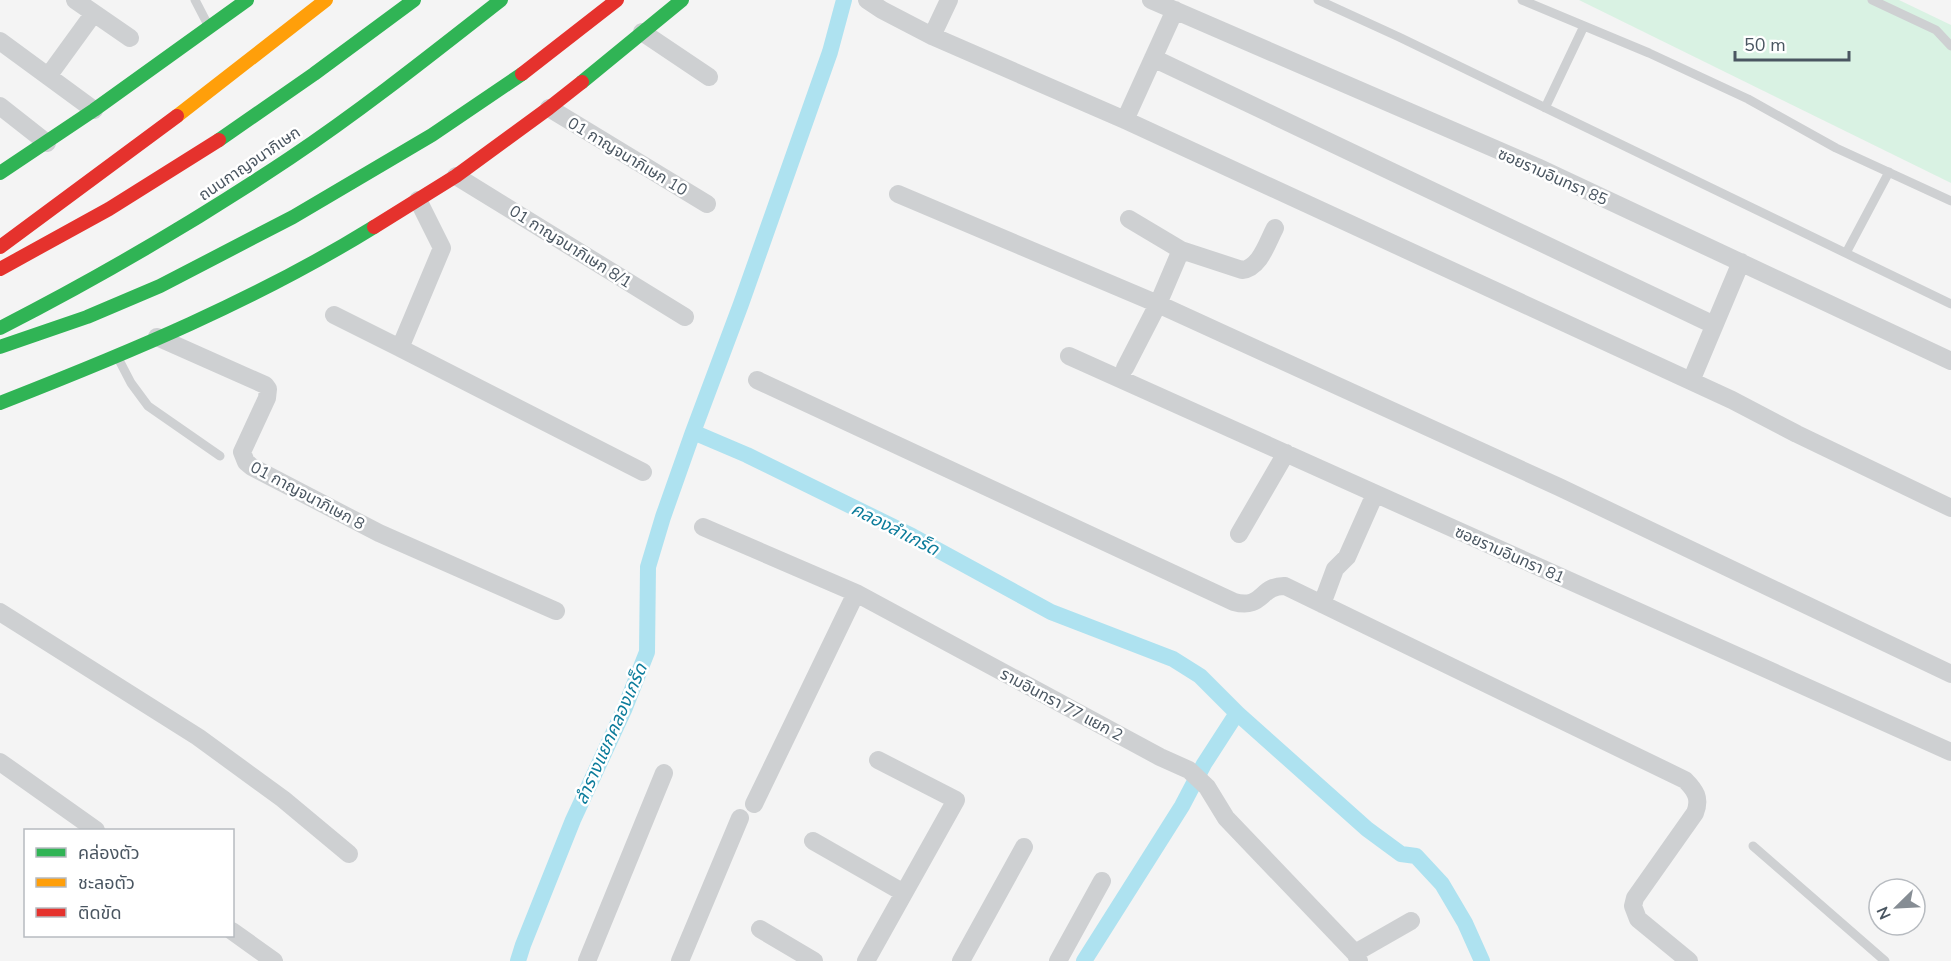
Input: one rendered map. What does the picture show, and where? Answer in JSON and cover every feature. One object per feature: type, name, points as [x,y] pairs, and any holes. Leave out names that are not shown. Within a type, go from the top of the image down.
[{"type":"main road","points":[[1,170],[47,143],[247,0]]},
{"type":"main road","points":[[0,247],[142,143],[326,0]]},
{"type":"main road","points":[[0,269],[132,197],[224,138],[314,75],[414,0]]},
{"type":"main road","name":"ถนนกาญจนาภิเษก","points":[[0,328],[63,296],[157,243],[261,178],[343,120],[501,0]]},
{"type":"main road","points":[[0,347],[87,317],[160,286],[293,217],[432,135],[532,67],[617,0]]},
{"type":"main road","points":[[2,400],[117,357],[194,322],[330,254],[456,176],[549,108],[682,0]]},
{"type":"street","points":[[75,0],[130,38]]},
{"type":"street","points":[[867,0],[932,36],[1125,120],[1691,381],[1951,508]]},
{"type":"street","points":[[932,36],[949,0]]},
{"type":"street","name":"ซอยรามอินทรา 85","points":[[1151,0],[1537,167],[1951,361]]},
{"type":"street","points":[[1125,120],[1175,10]]},
{"type":"street","points":[[49,75],[94,13]]},
{"type":"street","points":[[642,32],[709,76]]},
{"type":"street","points":[[0,41],[94,110]]},
{"type":"street","points":[[1154,58],[1714,326]]},
{"type":"street","points":[[0,105],[47,143]]},
{"type":"street","name":"01 กาญจนาภิเษก 10","points":[[549,108],[707,204]]},
{"type":"street","name":"01 กาญจนาภิเษก 8/1","points":[[456,176],[685,317]]},
{"type":"street","points":[[898,194],[1158,304],[1570,492],[1951,674]]},
{"type":"street","points":[[400,348],[442,248],[418,200]]},
{"type":"street","points":[[1129,219],[1181,250],[1242,270],[1257,263],[1275,228]]},
{"type":"street","points":[[1125,368],[1158,304],[1181,250]]},
{"type":"street","points":[[1691,381],[1741,262]]},
{"type":"street","points":[[334,315],[643,472]]},
{"type":"street","name":"01 กาญจนาภิเษก 8","points":[[157,337],[265,385],[268,389],[267,398],[242,452],[246,462],[252,467],[379,533],[556,611]]},
{"type":"street","name":"ซอยรามอินทรา 81","points":[[1069,356],[1951,752]]},
{"type":"street","points":[[757,380],[1234,602],[1245,605],[1254,603],[1271,588],[1277,585],[1286,586],[1689,784],[1698,797],[1695,813],[1635,897],[1633,906],[1638,919],[1689,961]]},
{"type":"street","points":[[1239,534],[1286,453]]},
{"type":"street","points":[[1322,604],[1335,569],[1347,557],[1375,494]]},
{"type":"street","name":"รามอินทรา 77 แยก 2","points":[[703,527],[856,593],[1160,757],[1190,770],[1208,788],[1226,818],[1357,957]]},
{"type":"street","points":[[754,804],[856,593]]},
{"type":"street","points":[[0,612],[198,737],[283,799],[349,854]]},
{"type":"street","points":[[866,961],[956,800],[878,760]]},
{"type":"street","points":[[0,762],[93,829]]},
{"type":"street","points":[[587,961],[664,773]]},
{"type":"street","points":[[681,961],[740,818]]},
{"type":"street","points":[[813,841],[904,893]]},
{"type":"street","points":[[961,961],[1024,847]]},
{"type":"street","points":[[1058,961],[1102,881]]},
{"type":"street","points":[[1357,957],[1411,921]]},
{"type":"street","points":[[760,929],[814,961]]},
{"type":"street","points":[[234,932],[274,961]]},
{"type":"lane","points":[[195,0],[210,27]]},
{"type":"lane","points":[[1318,0],[1951,304]]},
{"type":"lane","points":[[1522,0],[1649,53],[1748,99],[1836,148],[1951,201]]},
{"type":"lane","points":[[1872,0],[1936,30],[1951,46]]},
{"type":"lane","points":[[1545,108],[1584,26]]},
{"type":"lane","points":[[1846,253],[1889,172]]},
{"type":"lane","points":[[117,357],[130,383],[147,406],[220,456]]},
{"type":"lane","points":[[1753,846],[1885,961]]},
{"type":"green space","points":[[1579,0],[1899,0],[1951,25],[1951,183]]},
{"type":"waterway","name":"คลองลำเกร็ด","points":[[844,0],[830,52],[693,432],[747,455],[912,536],[1051,612],[1173,659],[1200,676],[1237,713],[1204,764],[1182,806],[1084,961]]},
{"type":"waterway","name":"ลำรางแยกคลองเกร็ด","points":[[518,961],[573,820],[624,710],[647,652],[648,567],[693,432]]},
{"type":"waterway","points":[[1237,713],[1367,829],[1401,854],[1416,856],[1442,884],[1465,923],[1482,961]]},
{"type":"traffic: fast","points":[[0,173],[94,110],[247,0]]},
{"type":"traffic: fast","points":[[219,140],[414,0]]},
{"type":"traffic: fast","points":[[0,328],[184,226],[255,181],[371,101],[501,0]]},
{"type":"traffic: fast","points":[[582,82],[682,0]]},
{"type":"traffic: fast","points":[[0,347],[87,317],[160,286],[293,217],[432,135],[522,74]]},
{"type":"traffic: fast","points":[[0,403],[96,365],[238,302],[374,227]]},
{"type":"traffic: slow","points":[[177,116],[326,0]]},
{"type":"traffic: jam","points":[[522,74],[617,0]]},
{"type":"traffic: jam","points":[[374,227],[456,176],[582,82]]},
{"type":"traffic: jam","points":[[0,247],[177,116]]},
{"type":"traffic: jam","points":[[0,269],[109,209],[219,140]]}]
